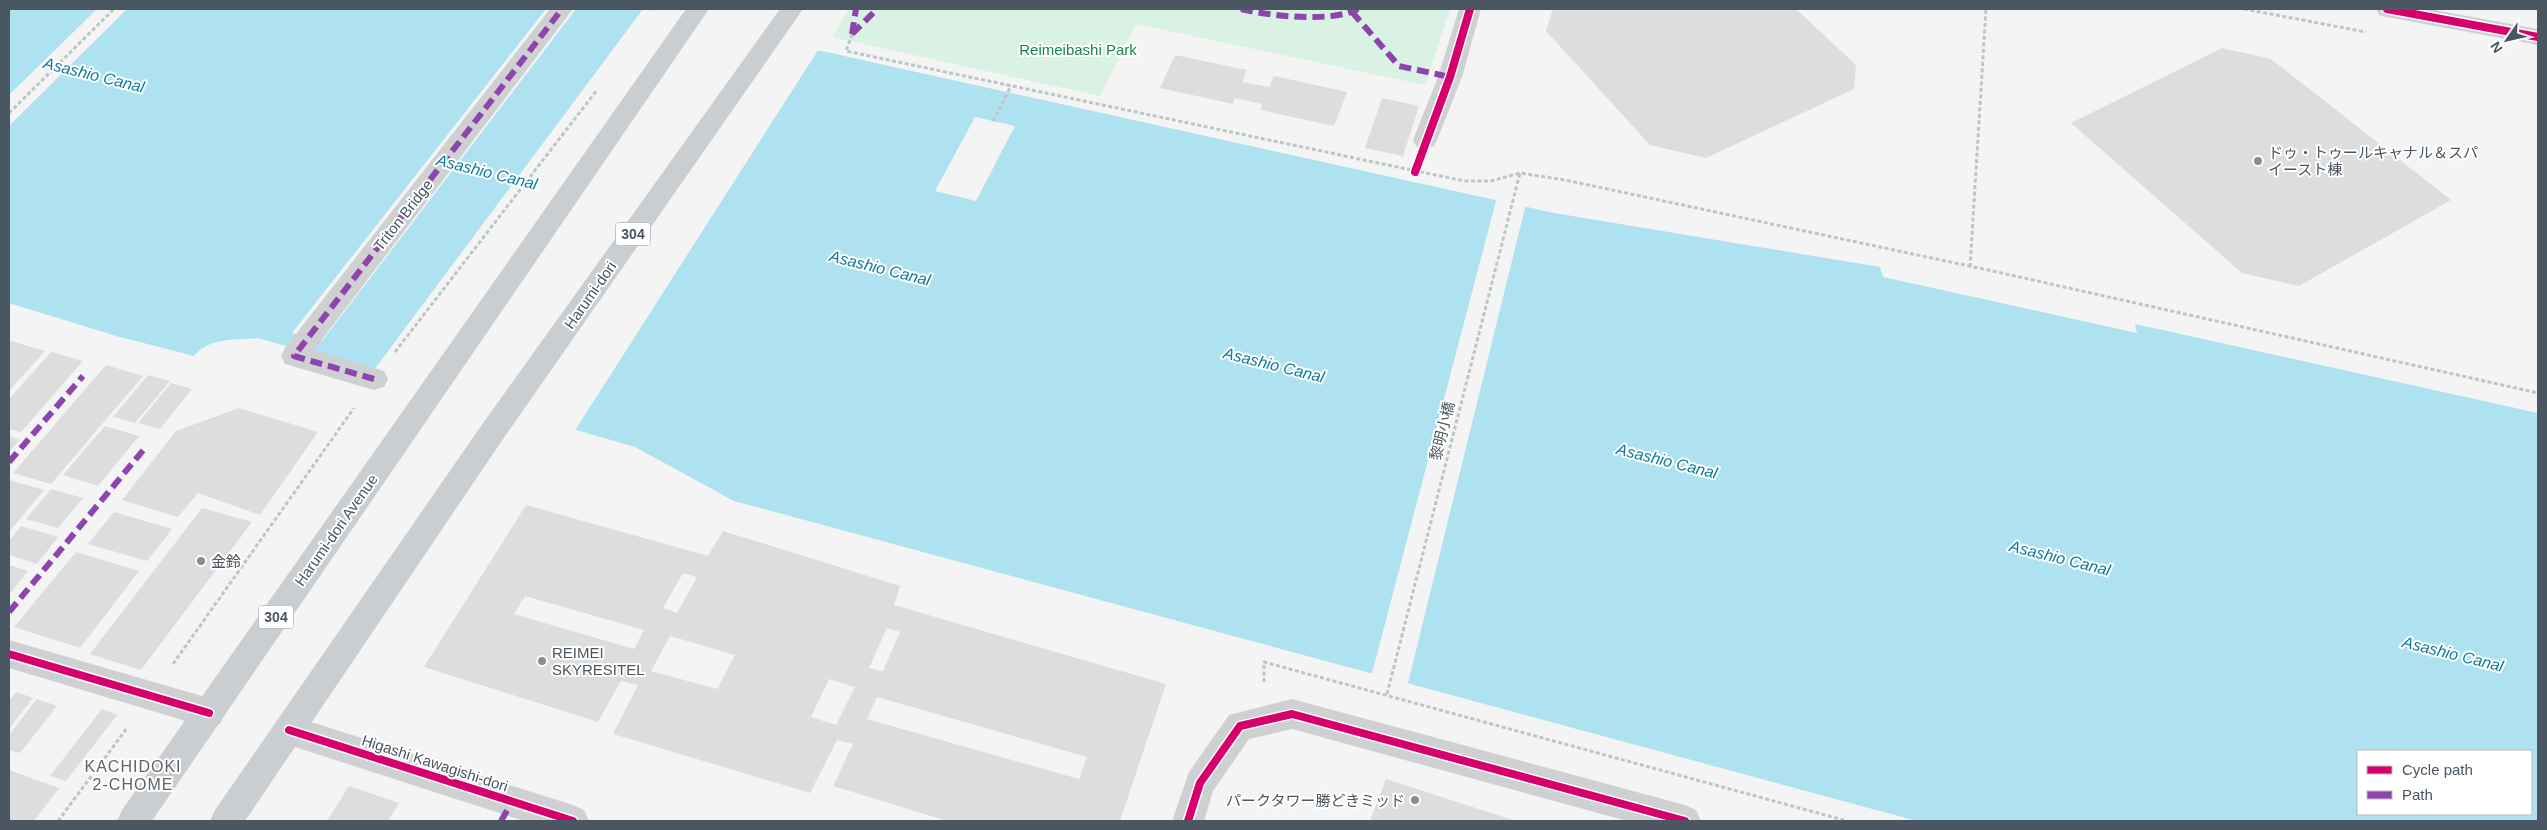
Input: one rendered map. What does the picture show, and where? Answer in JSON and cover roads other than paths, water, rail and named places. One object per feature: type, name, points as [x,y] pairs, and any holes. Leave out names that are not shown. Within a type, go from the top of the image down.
[{"type":"main road","name":"Harumi-dori","points":[[289,730],[491,434],[792,9]]},
{"type":"main road","name":"Harumi-dori Avenue","points":[[133,821],[696,12]]},
{"type":"main road","name":"304","points":[[226,821],[289,730]]},
{"type":"street","name":"Triton Bridge","points":[[374,378],[294,356],[562,9]]},
{"type":"street","points":[[1425,140],[1450,77],[1470,9]]},
{"type":"street","points":[[2387,9],[2443,14],[2538,37]]},
{"type":"street","points":[[9,654],[208,713]]},
{"type":"street","points":[[1188,821],[1200,783],[1240,726],[1292,714],[1685,821]]},
{"type":"street","name":"Higashi Kawagishi-dori","points":[[289,730],[572,821]]},
{"type":"water","name":"Asashio Canal","points":[[9,9],[646,9],[731,31],[1554,213],[1880,267],[1883,277],[2137,333],[2135,324],[2538,413],[2538,821],[1917,821],[734,501],[635,447],[258,338],[215,342],[200,350],[194,356],[116,336],[9,303]]},
{"type":"place","name":"ドゥ・トゥールキャナル＆スパ イースト棟","points":[[2258,161]]},
{"type":"place","name":"金鈴","points":[[201,561]]},
{"type":"place","name":"REIMEI SKYRESITEL","points":[[542,661]]},
{"type":"place","name":"パークタワー勝どきミッド","points":[[1415,800]]},
{"type":"district","name":"KACHIDOKI 2-CHOME","points":[[133,775]]},
{"type":"park label","name":"Reimeibashi Park","points":[[1078,49]]}]
